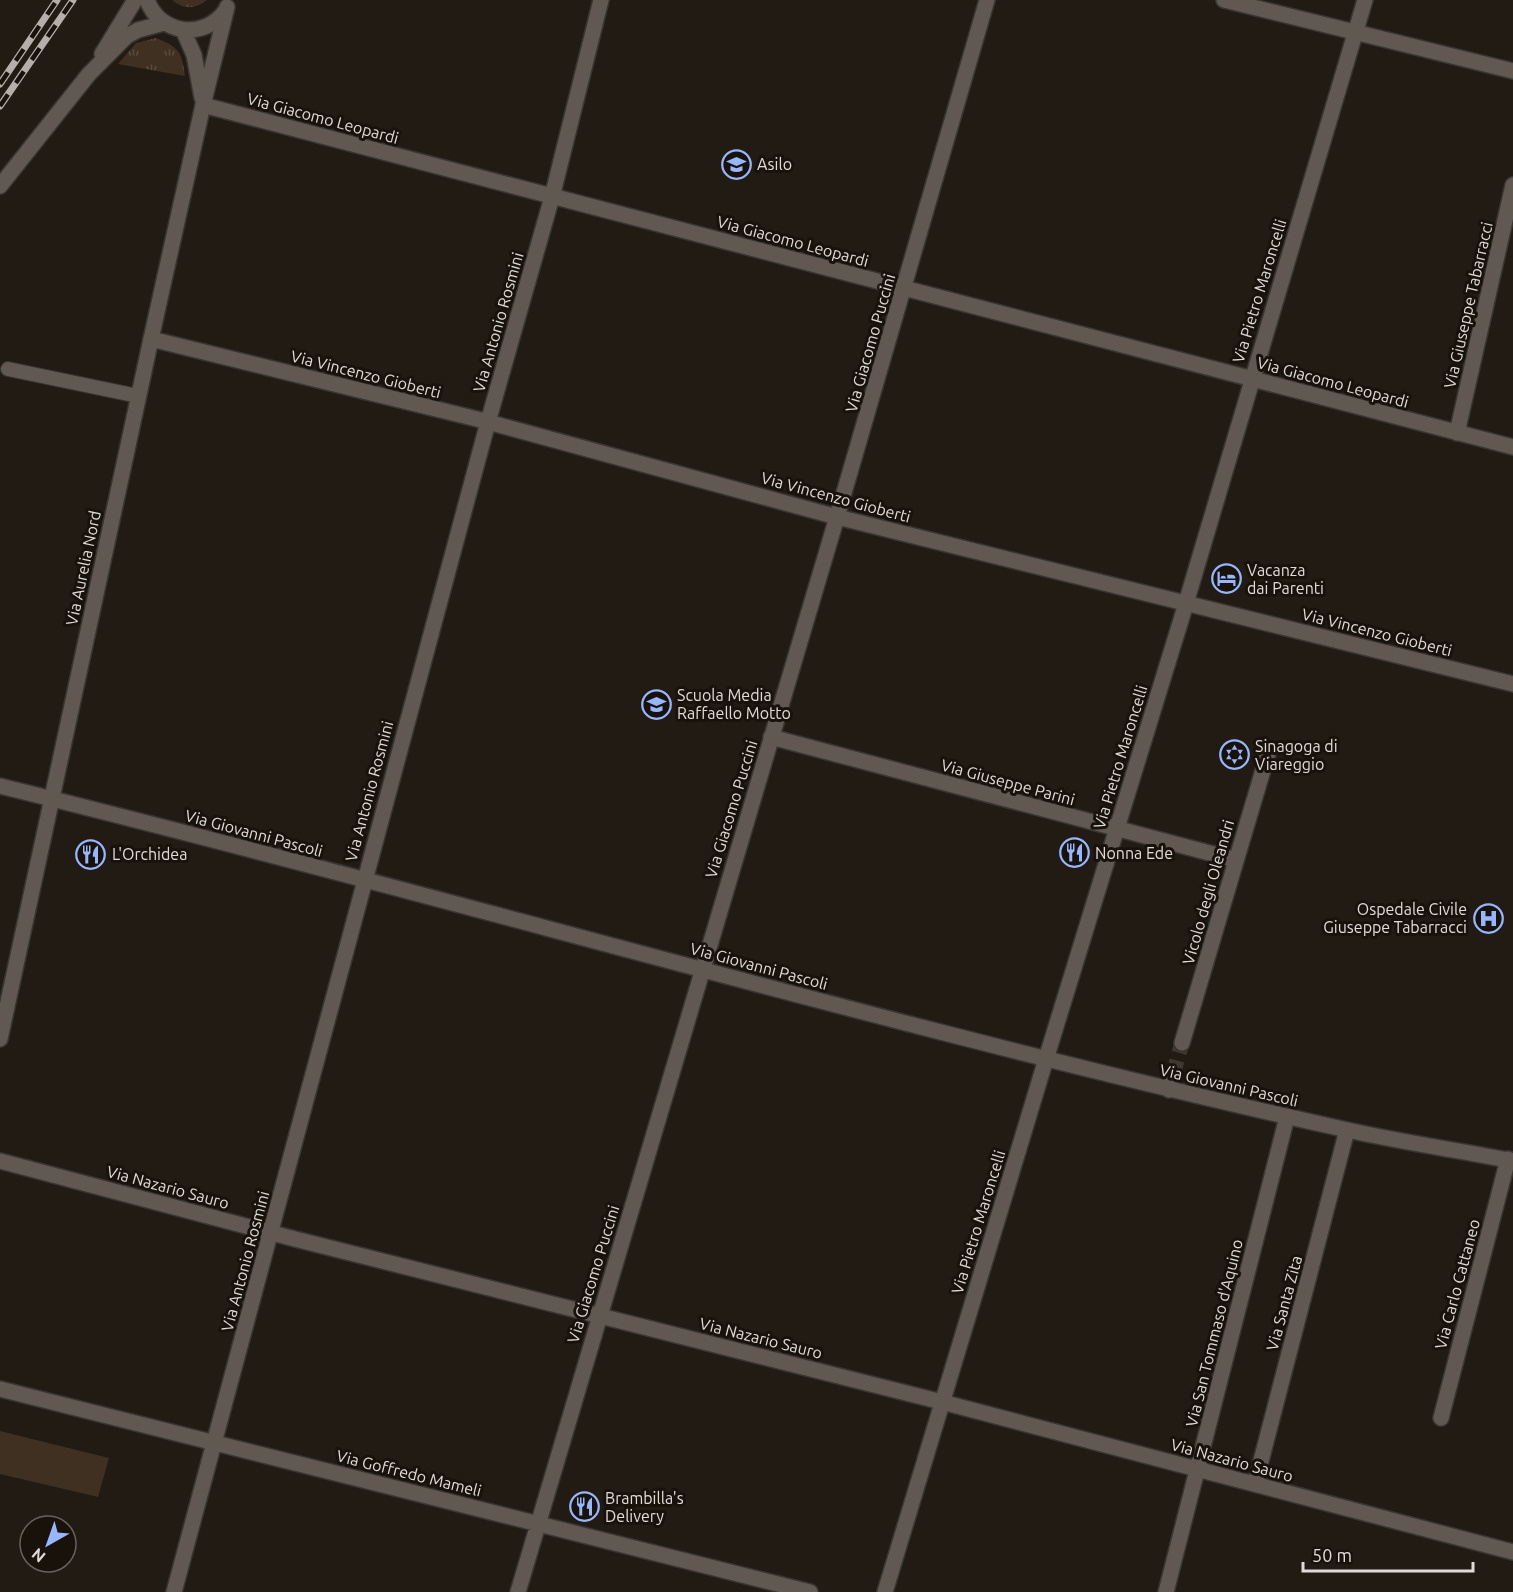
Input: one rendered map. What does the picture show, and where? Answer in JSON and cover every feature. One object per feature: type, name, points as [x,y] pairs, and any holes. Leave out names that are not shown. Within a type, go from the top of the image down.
[{"type":"street","points":[[89,74],[135,0]]},
{"type":"street","points":[[147,0],[153,12],[164,23],[183,30],[208,26],[216,21],[229,4]]},
{"type":"street","name":"Via Antonio Rosmini","points":[[174,1592],[488,422],[552,197],[601,0]]},
{"type":"street","name":"Via Giacomo Puccini","points":[[518,1592],[837,517],[987,0]]},
{"type":"street","points":[[1224,0],[1513,71]]},
{"type":"street","name":"Via Pietro Maroncelli","points":[[885,1592],[1186,603],[1365,0]]},
{"type":"street","name":"Via Aurelia Nord","points":[[0,1039],[138,396],[203,105],[229,4]]},
{"type":"street","points":[[0,186],[89,74],[127,36],[138,30],[164,23]]},
{"type":"street","name":"Via Aurelia Nord","points":[[183,30],[194,55],[203,105]]},
{"type":"street","name":"Via Giacomo Leopardi","points":[[203,105],[1513,447]]},
{"type":"street","name":"Via Giuseppe Tabarracci","points":[[1457,433],[1513,185]]},
{"type":"street","name":"Via Vincenzo Gioberti","points":[[151,339],[488,422],[837,517],[1513,684]]},
{"type":"street","name":"Via Giuseppe Parini","points":[[771,737],[1236,860]]},
{"type":"street","name":"Vicolo degli Oleandri","points":[[1182,1044],[1269,750]]},
{"type":"street","name":"Via Giovanni Pascoli","points":[[0,786],[1046,1059],[1171,1082],[1287,1117],[1510,1160]]},
{"type":"street","name":"Via San Tommaso d'Aquino","points":[[1166,1592],[1287,1117]]},
{"type":"street","name":"Via Santa Zita","points":[[1255,1484],[1347,1130]]},
{"type":"street","name":"Via Carlo Cattaneo","points":[[1441,1418],[1510,1160]]},
{"type":"street","name":"Via Nazario Sauro","points":[[0,1161],[272,1233],[942,1402],[1513,1552]]},
{"type":"street","name":"Via Goffredo Mameli","points":[[0,1389],[810,1592]]},
{"type":"lane","points":[[8,369],[138,396]]},
{"type":"green space","points":[[172,0],[207,0],[199,5],[185,7]]},
{"type":"green space","points":[[156,38],[170,44],[178,51],[185,76],[118,64],[136,43]]},
{"type":"green space","points":[[0,1431],[109,1458],[98,1497],[0,1474]]},
{"type":"tunnel","points":[[1173,1075],[1182,1043]]},
{"type":"railway","points":[[0,84],[57,0]]},
{"type":"railway","points":[[0,106],[73,0]]},
{"type":"place","name":"Asilo","points":[[736,164]]},
{"type":"place","name":"Vacanza dai Parenti","points":[[1226,579]]},
{"type":"place","name":"Scuola Media Raffaello Motto","points":[[656,704]]},
{"type":"place","name":"Sinagoga di Viareggio","points":[[1234,755]]},
{"type":"place","name":"Nonna Ede","points":[[1074,853]]},
{"type":"place","name":"L'Orchidea","points":[[91,854]]},
{"type":"place","name":"Ospedale Civile Giuseppe Tabarracci","points":[[1488,918]]},
{"type":"place","name":"Brambilla's Delivery","points":[[584,1507]]}]
